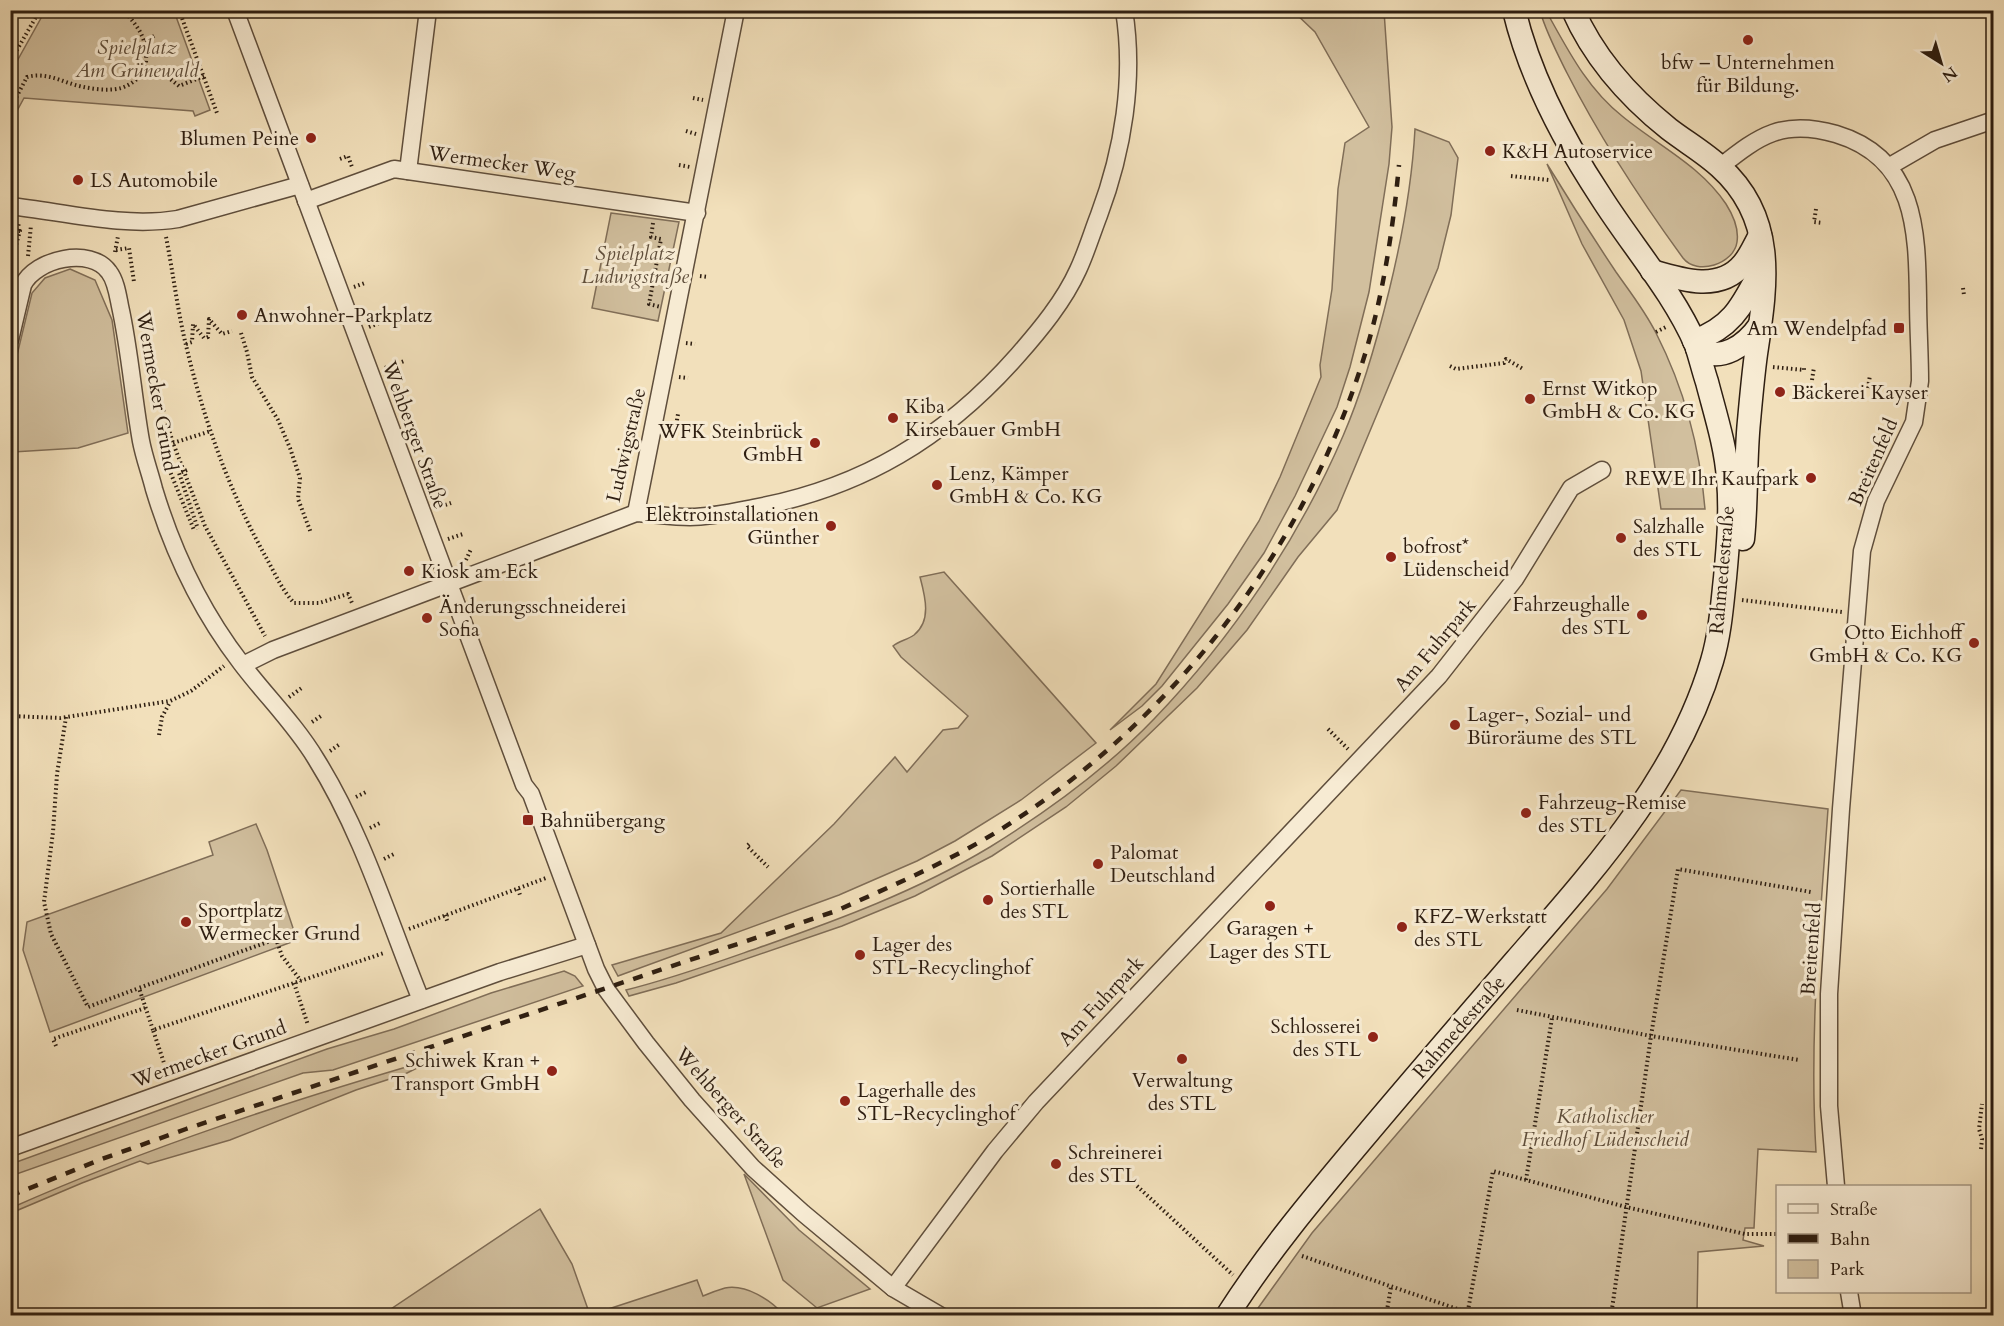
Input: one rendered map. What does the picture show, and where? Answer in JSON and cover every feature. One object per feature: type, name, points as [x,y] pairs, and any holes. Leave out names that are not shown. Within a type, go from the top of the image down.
[{"type":"main road","name":"Rahmedestraße","points":[[1227,1316],[1289,1228],[1418,1073],[1601,861],[1651,792],[1688,723],[1711,663],[1720,625],[1729,538],[1728,478],[1720,433],[1695,345],[1652,271],[1599,194],[1560,126],[1539,85],[1521,37],[1514,10]]},
{"type":"main road","points":[[1573,10],[1583,33],[1613,76],[1649,112],[1720,167],[1749,202],[1757,221],[1765,262],[1764,305],[1745,460],[1744,534],[1738,599],[1720,625]]},
{"type":"main road","points":[[1652,271],[1678,279],[1716,281],[1729,275],[1743,264],[1760,235]]},
{"type":"main road","points":[[1760,325],[1746,340],[1725,353],[1705,353],[1695,345],[1732,317],[1748,294],[1765,262]]},
{"type":"street","name":"Wehberger Straße","points":[[235,10],[448,584],[524,785],[531,794],[600,978],[622,1011],[670,1073],[753,1168],[892,1288],[941,1316]]},
{"type":"street","points":[[408,171],[428,10]]},
{"type":"street","name":"Ludwigstraße","points":[[239,661],[636,513],[736,10]]},
{"type":"street","points":[[636,513],[691,517],[785,502],[827,490],[887,463],[926,440],[976,400],[993,383],[1049,317],[1078,272],[1113,179],[1126,102],[1128,62],[1124,10]]},
{"type":"street","points":[[1890,166],[1935,140],[1994,120]]},
{"type":"street","name":"Breitenfeld","points":[[1720,167],[1752,142],[1771,132],[1816,129],[1852,140],[1890,166],[1907,198],[1915,235],[1920,381],[1914,422],[1876,501],[1862,550],[1841,808],[1828,1016],[1829,1106],[1836,1185]]},
{"type":"street","name":"Wermecker Weg","points":[[10,206],[121,220],[158,222],[303,193],[394,169],[697,213]]},
{"type":"street","name":"Wermecker Grund","points":[[10,340],[23,285],[26,278],[37,270],[60,259],[72,257],[97,262],[109,271],[117,290],[123,320],[141,444],[172,539],[194,590],[217,630],[239,661],[298,732],[325,774],[356,834],[421,1000]]},
{"type":"street","name":"Am Fuhrpark","points":[[892,1288],[995,1152],[1042,1095],[1439,676],[1515,579],[1571,488],[1602,470]]},
{"type":"street","name":"Wermecker Grund","points":[[10,1148],[421,1000],[587,945]]},
{"type":"street","points":[[1849,1293],[1853,1316]]},
{"type":"path","points":[[10,62],[40,10]]},
{"type":"path","points":[[179,10],[217,113]]},
{"type":"path","points":[[10,110],[27,77],[37,75],[59,78],[84,87],[121,88],[135,81],[145,72],[146,41],[126,11]]},
{"type":"path","points":[[146,41],[156,35]]},
{"type":"path","points":[[145,72],[169,78],[179,86],[204,76]]},
{"type":"path","points":[[1511,176],[1549,180]]},
{"type":"path","points":[[1816,209],[1814,222],[1823,223]]},
{"type":"path","points":[[158,222],[160,234],[165,233],[186,344],[210,431],[239,506],[289,598],[294,603],[319,603],[348,594],[358,618]]},
{"type":"path","points":[[10,266],[13,248],[20,231],[17,231]]},
{"type":"path","points":[[652,231],[651,237],[661,238],[649,304],[661,307]]},
{"type":"path","points":[[117,244],[116,250],[129,248],[136,291]]},
{"type":"path","points":[[1963,288],[1964,295]]},
{"type":"path","points":[[186,344],[192,342],[193,324],[204,339],[208,337],[209,319],[222,334],[232,330]]},
{"type":"path","points":[[241,333],[252,376],[278,420],[290,448],[300,478],[298,500],[311,533]]},
{"type":"path","points":[[1450,366],[1456,369],[1504,363],[1506,359],[1523,369]]},
{"type":"path","points":[[1779,368],[1804,370],[1804,366]]},
{"type":"path","points":[[1812,380],[1814,367]]},
{"type":"path","points":[[1868,388],[1870,375]]},
{"type":"path","points":[[158,382],[155,383],[173,443],[198,502],[205,526],[256,615],[262,631]]},
{"type":"path","points":[[173,443],[210,431]]},
{"type":"path","points":[[186,471],[179,473],[196,530],[205,526]]},
{"type":"path","points":[[1738,599],[1857,614]]},
{"type":"path","points":[[10,716],[66,717],[170,701],[191,691],[239,661]]},
{"type":"path","points":[[286,699],[303,687]]},
{"type":"path","points":[[159,735],[162,717],[170,701]]},
{"type":"path","points":[[308,725],[321,716]]},
{"type":"path","points":[[66,717],[57,774],[53,832],[44,902],[51,934],[88,1007],[276,939],[282,956],[301,981]]},
{"type":"path","points":[[1328,729],[1360,760]]},
{"type":"path","points":[[327,753],[340,744]]},
{"type":"path","points":[[353,798],[366,792]]},
{"type":"path","points":[[368,829],[380,824]]},
{"type":"path","points":[[749,843],[747,846],[768,867]]},
{"type":"path","points":[[380,860],[394,854]]},
{"type":"path","points":[[1611,1316],[1651,1036],[1678,869],[1811,892]]},
{"type":"path","points":[[153,1030],[294,984],[397,941],[445,915],[560,873]]},
{"type":"path","points":[[518,889],[520,895]]},
{"type":"path","points":[[445,915],[448,922]]},
{"type":"path","points":[[294,984],[309,1028]]},
{"type":"path","points":[[139,988],[173,1089]]},
{"type":"path","points":[[56,1046],[54,1039],[145,1008]]},
{"type":"path","points":[[1517,1010],[1651,1036],[1799,1060]]},
{"type":"path","points":[[1526,1180],[1552,1018]]},
{"type":"path","points":[[1981,1149],[1982,1139],[1979,1129],[1982,1104]]},
{"type":"path","points":[[1468,1314],[1493,1171],[1626,1207],[1744,1234],[1776,1234]]},
{"type":"path","points":[[1137,1186],[1196,1243],[1229,1270]]},
{"type":"path","points":[[1302,1256],[1478,1316]]},
{"type":"path","points":[[1386,1316],[1391,1287]]},
{"type":"green space","name":"Spielplatz Am Grünewald","points":[[45,11],[174,11],[210,110],[195,116],[193,111],[24,98],[11,122],[11,72]]},
{"type":"green space","points":[[1293,11],[1384,11],[1392,127],[1389,164],[1369,292],[1350,367],[1337,407],[1295,496],[1264,553],[1228,604],[1162,686],[1142,706],[1110,730],[1156,684],[1259,521],[1280,477],[1321,377],[1320,365],[1332,289],[1338,189],[1345,143],[1369,127],[1315,32]]},
{"type":"green space","points":[[1540,11],[1549,11],[1550,18],[1573,58],[1610,106],[1691,167],[1716,190],[1729,208],[1736,227],[1737,242],[1729,256],[1714,265],[1705,267],[1689,263],[1683,258],[1636,191],[1593,121],[1556,50]]},
{"type":"green space","points":[[1415,129],[1449,142],[1458,158],[1451,215],[1438,268],[1337,510],[1298,557],[1247,630],[1197,688],[1116,766],[1066,807],[992,856],[915,896],[842,926],[676,983],[629,996],[626,990],[660,981],[818,927],[877,904],[962,863],[1033,819],[1097,772],[1136,737],[1183,688],[1236,621],[1284,550],[1325,475],[1343,436],[1369,365],[1394,271],[1409,190]]},
{"type":"green space","points":[[1547,164],[1647,317],[1666,354],[1675,375],[1695,441],[1705,509],[1661,509],[1641,371],[1624,320],[1582,244]]},
{"type":"green space","name":"Spielplatz Ludwigstraße","points":[[611,213],[679,222],[658,321],[592,308]]},
{"type":"green space","points":[[70,269],[95,280],[112,320],[128,433],[78,448],[13,452],[10,449],[11,380],[32,293],[45,278]]},
{"type":"green space","points":[[944,572],[1096,743],[1021,800],[955,841],[917,861],[839,895],[618,976],[612,965],[721,933],[834,824],[895,757],[907,772],[943,730],[958,728],[968,716],[901,657],[893,646],[914,635],[923,623],[926,608],[920,577]]},
{"type":"green space","name":"Katholischer Friedhof Lüdenscheid","points":[[1681,790],[1828,809],[1815,1023],[1816,1152],[1758,1149],[1754,1228],[1745,1228],[1743,1240],[1764,1246],[1698,1252],[1697,1315],[1253,1315],[1312,1233],[1607,889]]},
{"type":"green space","name":"Sportplatz Wermecker Grund","points":[[256,824],[297,940],[50,1032],[23,950],[27,922],[213,855],[209,842]]},
{"type":"green space","points":[[564,971],[575,976],[583,986],[333,1070],[303,1073],[11,1176],[11,1164],[327,1049],[394,1029],[491,993]]},
{"type":"green space","points":[[437,1058],[405,1074],[356,1090],[230,1140],[148,1164],[140,1161],[11,1213],[11,1208],[168,1145],[275,1108]]},
{"type":"green space","points":[[744,1174],[799,1230],[870,1289],[817,1308],[783,1280]]},
{"type":"green space","points":[[540,1209],[572,1264],[590,1315],[382,1315]]},
{"type":"green space","points":[[697,1280],[703,1296],[725,1288],[741,1288],[765,1299],[784,1315],[590,1315]]},
{"type":"railway","points":[[10,1196],[102,1159],[186,1129],[836,911],[928,869],[995,833],[1077,775],[1133,726],[1185,673],[1232,615],[1274,554],[1310,489],[1341,421],[1366,351],[1387,259],[1399,165]]},
{"type":"place","name":"bfw – Unternehmen für Bildung.","points":[[1748,40]]},
{"type":"place","name":"Blumen Peine","points":[[311,138]]},
{"type":"place","name":"K&H Autoservice","points":[[1490,151]]},
{"type":"place","name":"LS Automobile","points":[[78,180]]},
{"type":"place","name":"Anwohner-Parkplatz","points":[[242,315]]},
{"type":"place","name":"Am Wendelpfad","points":[[1899,328]]},
{"type":"place","name":"Bäckerei Kayser","points":[[1780,392]]},
{"type":"place","name":"Ernst Witkop GmbH & Co. KG","points":[[1530,399]]},
{"type":"place","name":"Kiba Kirsebauer GmbH","points":[[893,418]]},
{"type":"place","name":"WFK Steinbrück GmbH","points":[[815,443]]},
{"type":"place","name":"REWE Ihr Kaufpark","points":[[1811,478]]},
{"type":"place","name":"Lenz, Kämper GmbH & Co. KG","points":[[937,485]]},
{"type":"place","name":"Elektroinstallationen Günther","points":[[831,526]]},
{"type":"place","name":"Salzhalle des STL","points":[[1621,538]]},
{"type":"place","name":"bofrost* Lüdenscheid","points":[[1391,557]]},
{"type":"place","name":"Kiosk am Eck","points":[[409,571]]},
{"type":"place","name":"Fahrzeughalle des STL","points":[[1642,615]]},
{"type":"place","name":"Änderungsschneiderei Sofia","points":[[427,618]]},
{"type":"place","name":"Otto Eichhoff GmbH & Co. KG","points":[[1974,643]]},
{"type":"place","name":"Lager-, Sozial- und Büroräume des STL","points":[[1455,725]]},
{"type":"place","name":"Fahrzeug-Remise des STL","points":[[1526,813]]},
{"type":"place","name":"Bahnübergang","points":[[528,820]]},
{"type":"place","name":"Palomat Deutschland","points":[[1098,864]]},
{"type":"place","name":"Sortierhalle des STL","points":[[988,900]]},
{"type":"place","name":"Garagen + Lager des STL","points":[[1270,906]]},
{"type":"place","name":"Sportplatz Wermecker Grund","points":[[186,922]]},
{"type":"place","name":"KFZ-Werkstatt des STL","points":[[1402,927]]},
{"type":"place","name":"Lager des STL-Recyclinghof","points":[[860,955]]},
{"type":"place","name":"Schlosserei des STL","points":[[1373,1037]]},
{"type":"place","name":"Verwaltung des STL","points":[[1182,1059]]},
{"type":"place","name":"Schiwek Kran + Transport GmbH","points":[[552,1071]]},
{"type":"place","name":"Lagerhalle des STL-Recyclinghof","points":[[845,1101]]},
{"type":"place","name":"Schreinerei des STL","points":[[1056,1164]]}]
